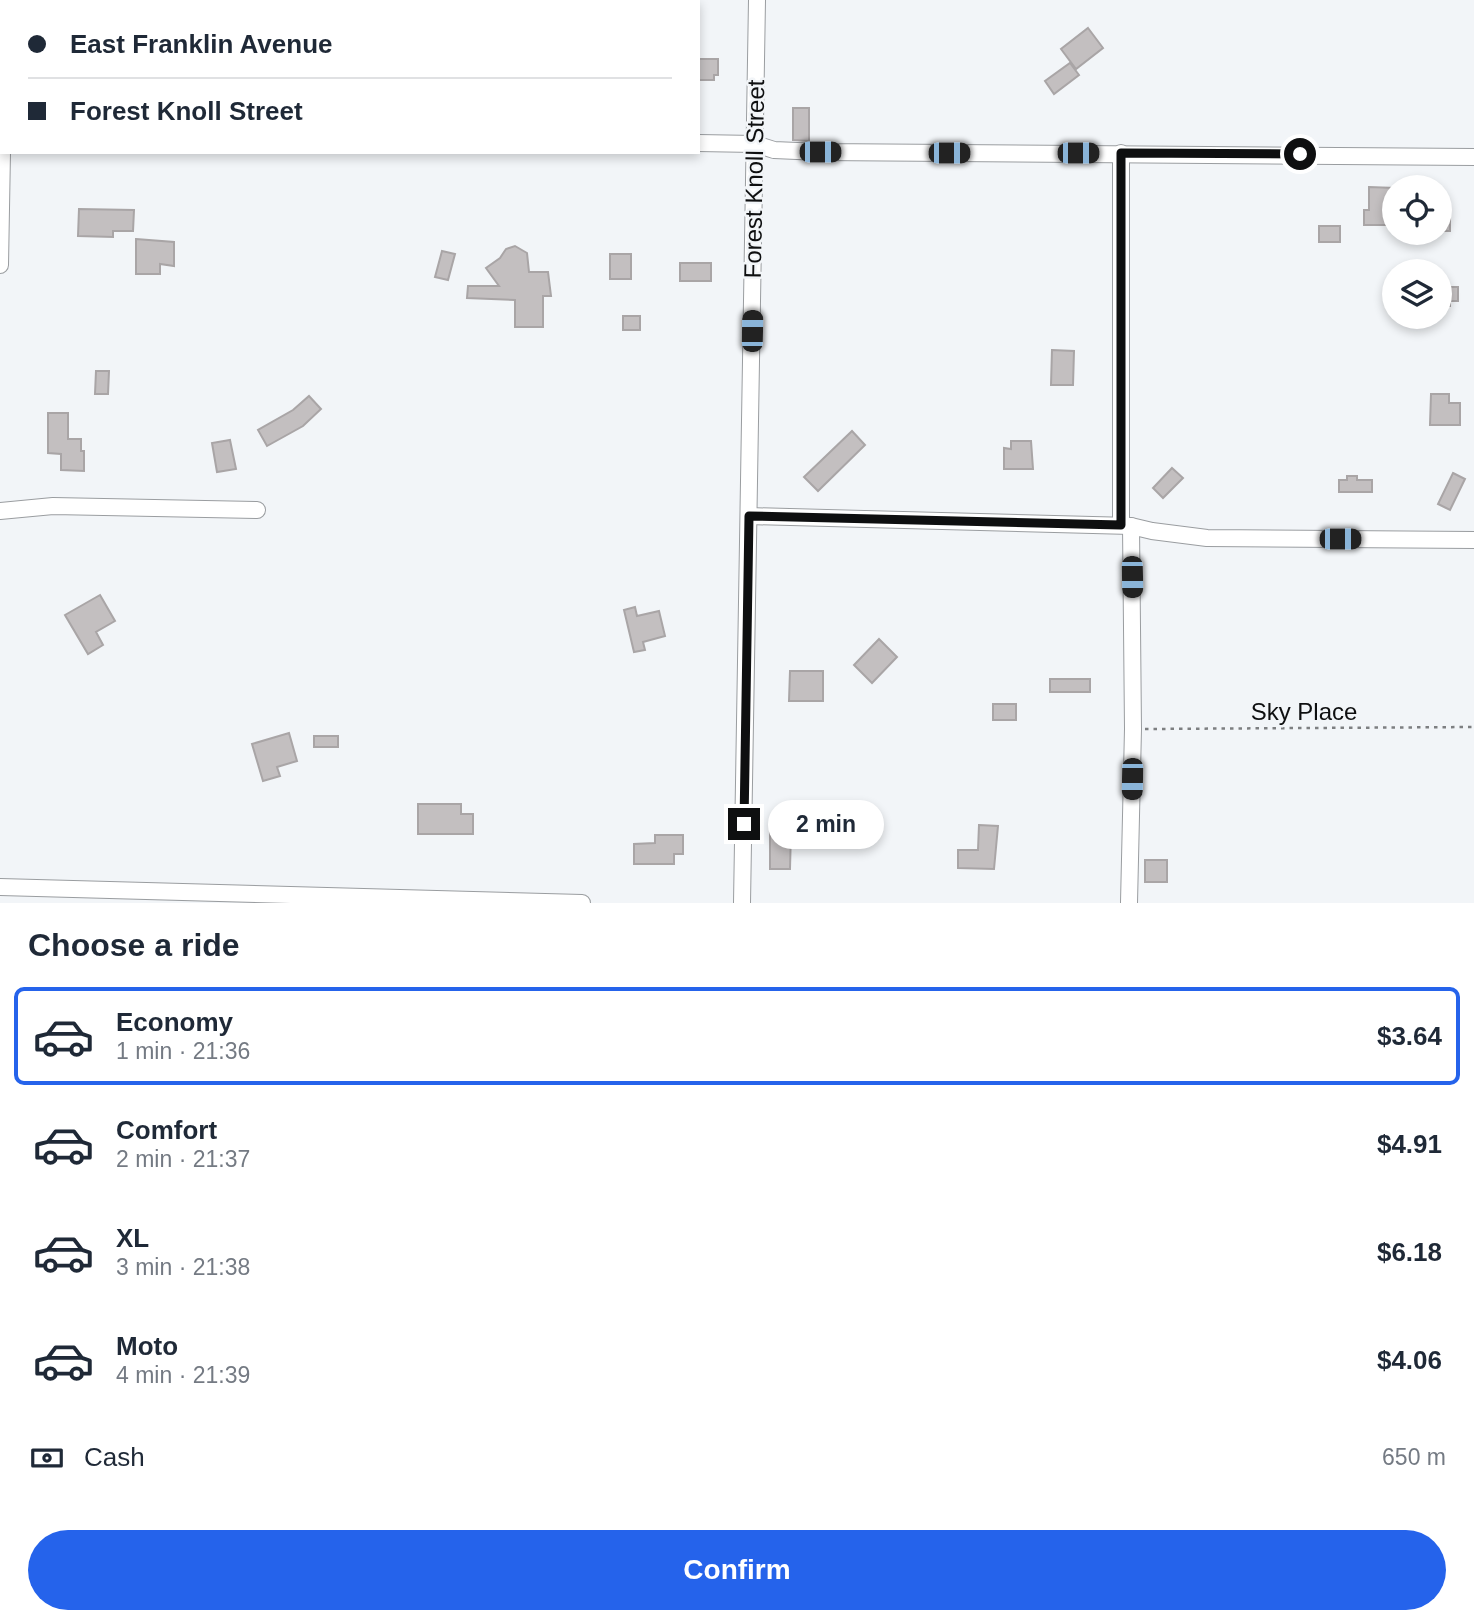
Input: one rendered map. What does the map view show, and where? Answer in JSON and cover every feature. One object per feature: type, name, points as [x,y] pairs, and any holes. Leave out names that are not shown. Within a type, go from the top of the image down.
[{"type":"street","name":"Forest Knoll Street","points":[[742,903],[757,0]]},
{"type":"street","points":[[700,143],[755,144],[774,150],[820,152],[1474,157]]},
{"type":"street","points":[[1121,153],[1126,526],[1133,729],[1129,903]]},
{"type":"street","points":[[0,265],[2,154]]},
{"type":"street","points":[[0,511],[53,506],[257,510]]},
{"type":"street","points":[[749,516],[1126,526],[1207,538],[1474,540]]},
{"type":"street","points":[[0,887],[582,903]]},
{"type":"path","name":"Sky Place","points":[[1133,729],[1474,727]]},
{"type":"building","points":[[1088,28],[1103,48],[1076,69],[1061,49]]},
{"type":"building","points":[[700,59],[718,59],[718,75],[714,75],[714,80],[700,80]]},
{"type":"building","points":[[1070,63],[1079,75],[1054,94],[1045,81]]},
{"type":"building","points":[[793,108],[809,108],[809,141],[793,140]]},
{"type":"building","points":[[1369,187],[1382,188],[1382,225],[1364,225],[1364,210],[1369,210]]},
{"type":"building","points":[[79,209],[134,210],[133,231],[113,231],[113,237],[78,236]]},
{"type":"building","points":[[1319,226],[1340,226],[1340,242],[1319,242]]},
{"type":"building","points":[[136,239],[174,242],[174,266],[160,264],[160,274],[136,274]]},
{"type":"building","points":[[515,246],[527,253],[529,272],[548,272],[551,296],[543,296],[543,327],[515,327],[515,300],[467,298],[468,286],[499,286],[486,268],[500,258],[506,249]]},
{"type":"building","points":[[442,251],[455,254],[448,280],[435,277]]},
{"type":"building","points":[[610,254],[631,254],[631,279],[610,279]]},
{"type":"building","points":[[680,263],[711,263],[711,281],[680,281]]},
{"type":"building","points":[[1452,287],[1458,287],[1458,301],[1452,301]]},
{"type":"building","points":[[623,316],[640,316],[640,330],[623,330]]},
{"type":"building","points":[[1052,350],[1074,351],[1073,385],[1051,385]]},
{"type":"building","points":[[96,371],[109,371],[108,394],[95,394]]},
{"type":"building","points":[[1431,394],[1449,394],[1449,403],[1460,403],[1460,425],[1430,425]]},
{"type":"building","points":[[309,396],[321,409],[303,426],[267,446],[258,430],[293,410]]},
{"type":"building","points":[[48,413],[68,413],[68,439],[81,439],[84,471],[61,470],[61,454],[48,453]]},
{"type":"building","points":[[852,431],[865,445],[818,491],[804,477]]},
{"type":"building","points":[[230,440],[236,469],[217,472],[212,443]]},
{"type":"building","points":[[1011,441],[1031,441],[1033,469],[1004,469],[1004,448],[1011,449]]},
{"type":"building","points":[[1172,468],[1183,478],[1163,498],[1153,488]]},
{"type":"building","points":[[1453,473],[1465,479],[1450,510],[1438,504]]},
{"type":"building","points":[[1347,476],[1357,476],[1357,480],[1372,480],[1372,492],[1339,492],[1339,480],[1347,480]]},
{"type":"building","points":[[100,595],[115,621],[96,632],[103,645],[88,654],[65,615]]},
{"type":"building","points":[[635,607],[637,616],[659,611],[665,636],[643,642],[645,650],[634,652],[624,610]]},
{"type":"building","points":[[879,639],[897,657],[872,683],[854,665]]},
{"type":"building","points":[[790,671],[823,671],[823,701],[789,701]]},
{"type":"building","points":[[1050,679],[1090,679],[1090,692],[1050,692]]},
{"type":"building","points":[[993,704],[1016,704],[1016,720],[993,720]]},
{"type":"building","points":[[289,733],[297,761],[277,767],[280,776],[263,781],[252,744]]},
{"type":"building","points":[[314,736],[338,736],[338,747],[314,747]]},
{"type":"building","points":[[418,804],[461,804],[461,814],[473,814],[473,834],[418,834]]},
{"type":"building","points":[[979,825],[998,826],[994,869],[958,868],[958,850],[978,850]]},
{"type":"building","points":[[770,831],[791,831],[790,869],[770,869]]},
{"type":"building","points":[[815,832],[833,832],[833,848],[815,847]]},
{"type":"building","points":[[655,835],[683,835],[683,854],[674,854],[674,864],[634,864],[634,844],[655,843]]},
{"type":"building","points":[[1145,860],[1167,860],[1167,882],[1145,882]]},
{"type":"route","points":[[744,824],[749,516],[1121,525],[1121,153],[1300,154]]}]
